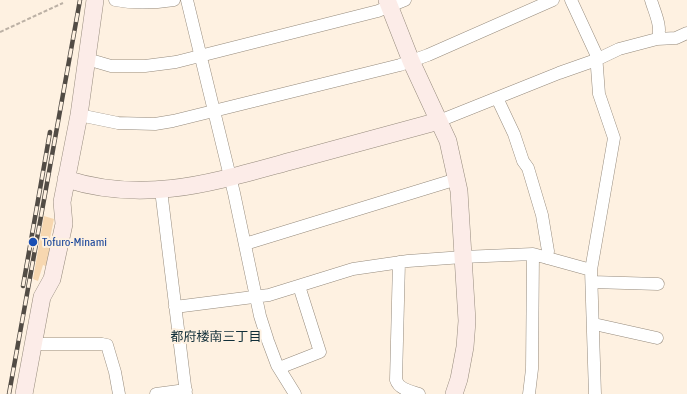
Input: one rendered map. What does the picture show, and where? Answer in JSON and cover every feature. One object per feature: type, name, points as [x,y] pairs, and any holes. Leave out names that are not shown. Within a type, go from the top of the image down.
[{"type":"street","points":[[24,394],[42,297],[52,279],[64,224],[62,202],[78,115],[95,0]]},
{"type":"street","points":[[115,0],[130,3],[150,3],[174,0]]},
{"type":"street","points":[[187,0],[231,178],[260,316],[279,368],[295,394]]},
{"type":"street","points":[[87,59],[111,66],[146,66],[176,62],[371,13],[388,3],[405,0]]},
{"type":"street","points":[[78,115],[118,123],[155,124],[215,112],[428,56],[553,0]]},
{"type":"street","points":[[571,0],[596,54],[599,94],[614,138],[591,276],[594,324],[595,394]]},
{"type":"street","points":[[650,0],[658,27],[659,35],[657,39]]},
{"type":"street","points":[[388,3],[411,61],[448,141],[457,179],[467,322],[465,347],[459,379],[454,394]]},
{"type":"street","points":[[66,179],[84,185],[124,190],[161,190],[189,187],[231,178],[439,121],[559,73],[596,60],[628,46],[657,39],[676,38],[687,33]]},
{"type":"street","points":[[497,98],[514,134],[523,161],[528,168],[542,215],[548,251],[547,258]]},
{"type":"street","points":[[245,244],[457,179]]},
{"type":"street","points":[[156,394],[186,392],[161,190]]},
{"type":"street","points":[[175,307],[269,295],[353,269],[399,262],[463,257],[533,254],[547,258],[591,276],[658,284]]},
{"type":"street","points":[[529,394],[532,369],[533,254]]},
{"type":"street","points":[[399,262],[396,380],[401,387],[419,394]]},
{"type":"street","points":[[279,368],[320,352],[299,286]]},
{"type":"street","points":[[594,324],[657,338]]},
{"type":"street","points":[[34,344],[107,345],[115,372],[119,394]]},
{"type":"path","points":[[0,32],[63,3]]},
{"type":"building","points":[[44,216],[54,219],[50,238],[53,238],[48,267],[43,265],[38,281],[33,279]]},
{"type":"railway","points":[[9,394],[80,0]]},
{"type":"railway","points":[[23,286],[50,132]]},
{"type":"place","name":"Tofuro-Minami","points":[[33,242]]},
{"type":"district","name":"都府楼南三丁目","points":[[216,337]]}]
